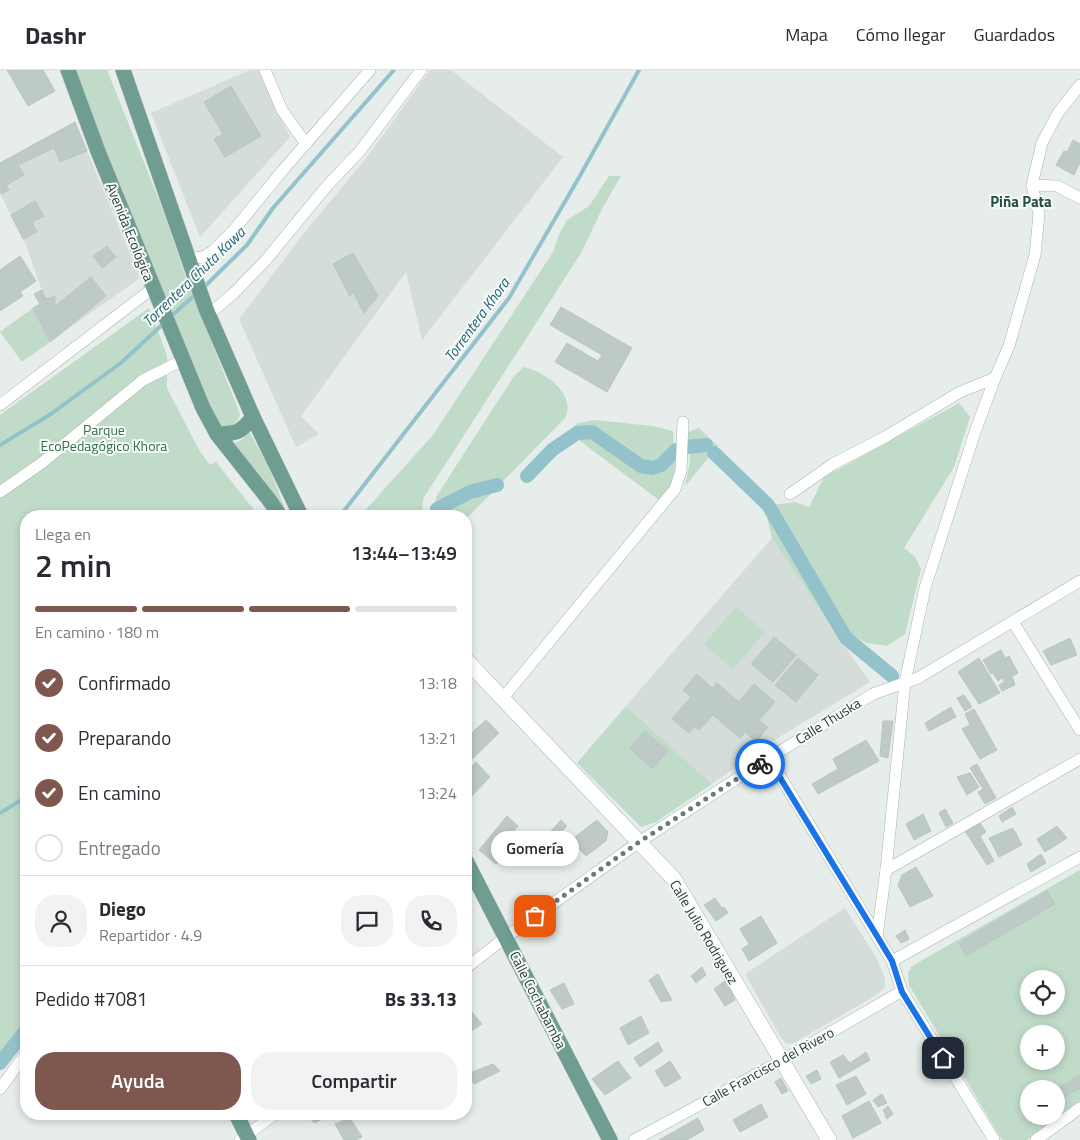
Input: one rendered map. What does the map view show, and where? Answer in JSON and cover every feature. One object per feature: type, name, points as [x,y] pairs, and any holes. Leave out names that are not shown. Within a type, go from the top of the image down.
[{"type":"main road","name":"Avenida Ecológica","points":[[68,70],[99,154],[203,408],[217,434],[275,510]]},
{"type":"main road","points":[[122,70],[207,312],[253,417],[298,510]]},
{"type":"main road","points":[[217,434],[233,434],[239,431],[253,417]]},
{"type":"main road","name":"Calle Julio Rodriguez","points":[[472,666],[674,879],[828,1140]]},
{"type":"main road","name":"Calle Cochabamba","points":[[472,872],[610,1140]]},
{"type":"main road","points":[[238,1120],[246,1138]]},
{"type":"street","points":[[265,70],[282,110],[306,144]]},
{"type":"street","points":[[189,264],[214,251],[233,231],[370,70]]},
{"type":"street","points":[[207,312],[234,293],[266,260],[326,187],[360,151],[420,70]]},
{"type":"street","points":[[877,936],[886,870],[905,682],[925,588],[972,440],[1009,346],[1035,255],[1039,214],[1032,185],[1042,143],[1058,113],[1080,85]]},
{"type":"street","points":[[1032,185],[1057,186],[1080,198]]},
{"type":"street","points":[[0,405],[153,288]]},
{"type":"street","points":[[0,492],[43,462],[143,380],[183,360]]},
{"type":"street","points":[[790,494],[833,464],[885,437],[960,392],[995,378]]},
{"type":"street","points":[[503,698],[675,489],[681,471],[683,422]]},
{"type":"street","name":"Calle Thuska","points":[[472,963],[639,842],[768,758],[873,694],[918,678],[1080,582]]},
{"type":"street","points":[[1012,622],[1080,730]]},
{"type":"street","points":[[768,758],[892,961],[902,992],[994,1140]]},
{"type":"street","points":[[886,870],[1080,759]]},
{"type":"street","points":[[892,961],[1080,857]]},
{"type":"street","name":"Calle Francisco del Rivero","points":[[634,1140],[781,1061],[902,992]]},
{"type":"street","points":[[0,1089],[20,1061]]},
{"type":"street","points":[[1036,1140],[1080,1108]]},
{"type":"street","points":[[246,1138],[268,1120]]},
{"type":"shaded area","points":[[250,70],[259,70],[290,137],[200,237],[151,113]]},
{"type":"shaded area","points":[[430,70],[451,70],[563,157],[422,340],[406,272],[301,416],[319,434],[296,447],[239,319],[305,232],[367,157]]},
{"type":"shaded area","points":[[75,122],[140,278],[58,336],[26,245],[0,193],[0,163]]},
{"type":"shaded area","points":[[772,538],[870,682],[776,739],[712,784],[626,706]]},
{"type":"shaded area","points":[[845,908],[877,959],[885,979],[885,988],[794,1043],[787,1044],[781,1038],[745,974]]},
{"type":"green space","points":[[72,70],[107,70],[163,210],[185,275],[240,414],[237,421],[232,425],[218,426]]},
{"type":"green space","points":[[609,176],[621,176],[603,207],[581,253],[423,499],[422,510],[365,510],[433,435],[553,252],[559,234],[567,220],[589,206]]},
{"type":"green space","points":[[33,308],[50,342],[22,362],[0,332]]},
{"type":"green space","name":"Parque EcoPedagógico Khora","points":[[149,308],[167,355],[167,388],[199,450],[210,465],[216,462],[254,510],[20,510],[20,1026],[0,1053],[0,415]]},
{"type":"green space","points":[[524,367],[541,374],[557,385],[567,401],[568,409],[565,418],[472,513],[472,510],[435,510],[436,497],[514,376]]},
{"type":"green space","points":[[959,403],[970,417],[954,467],[904,548],[915,557],[921,569],[905,634],[887,646],[866,643],[850,633],[838,637],[772,538],[764,506],[795,502],[809,507],[824,477]]},
{"type":"green space","points":[[595,420],[653,426],[673,431],[675,469],[671,485],[659,500],[568,432],[578,423]]},
{"type":"green space","points":[[699,428],[718,446],[685,486],[690,461],[688,432]]},
{"type":"green space","points":[[249,432],[266,460],[286,510],[282,510],[233,444],[243,439]]},
{"type":"green space","points":[[736,607],[765,632],[733,669],[704,644]]},
{"type":"green space","points":[[626,706],[712,784],[656,822],[641,827],[577,763]]},
{"type":"green space","points":[[1080,870],[1080,1101],[1065,1112],[1065,1080],[1020,1080],[1020,1125],[1047,1125],[1027,1140],[1002,1140],[909,985],[908,973],[912,966]]},
{"type":"building","points":[[7,70],[43,70],[55,91],[28,106]]},
{"type":"building","points":[[231,86],[261,136],[225,157],[214,139],[223,134],[204,102]]},
{"type":"building","points":[[75,122],[87,151],[60,162],[54,148],[18,165],[24,175],[6,185],[9,190],[1,194],[0,163]]},
{"type":"building","points":[[1073,140],[1080,144],[1080,163],[1074,175],[1056,165],[1064,151],[1067,152]]},
{"type":"building","points":[[35,201],[44,216],[32,222],[37,232],[23,239],[11,215]]},
{"type":"building","points":[[107,246],[116,257],[102,268],[93,256]]},
{"type":"building","points":[[353,253],[378,296],[364,313],[353,292],[350,296],[333,264]]},
{"type":"building","points":[[20,256],[36,281],[20,292],[23,296],[0,311],[0,270]]},
{"type":"building","points":[[91,277],[106,296],[71,325],[55,306]]},
{"type":"building","points":[[42,290],[58,336],[50,342],[33,308],[40,304],[34,294]]},
{"type":"building","points":[[55,296],[55,306],[71,325],[58,336],[45,299]]},
{"type":"building","points":[[561,307],[632,348],[607,392],[555,362],[567,343],[598,361],[602,355],[550,325]]},
{"type":"building","points":[[774,637],[796,655],[773,682],[751,664]]},
{"type":"building","points":[[1070,638],[1077,655],[1051,665],[1043,651]]},
{"type":"building","points":[[1001,650],[1005,658],[1009,656],[1018,673],[1004,681],[1002,678],[998,681],[993,673],[991,674],[983,660]]},
{"type":"building","points":[[798,658],[818,675],[796,702],[775,685]]},
{"type":"building","points":[[979,658],[1000,693],[979,704],[958,672]]},
{"type":"building","points":[[697,674],[712,688],[717,683],[739,702],[754,684],[775,702],[759,720],[768,727],[756,742],[745,732],[740,738],[713,715],[699,730],[694,727],[689,733],[672,719],[691,697],[683,690]]},
{"type":"building","points":[[1012,677],[1015,685],[1002,691],[999,685]]},
{"type":"building","points":[[964,695],[972,707],[965,711],[957,698]]},
{"type":"building","points":[[951,707],[956,717],[929,731],[925,723]]},
{"type":"building","points":[[974,709],[997,750],[980,759],[962,729],[970,725],[965,714]]},
{"type":"building","points":[[486,720],[499,733],[472,759],[472,733]]},
{"type":"building","points":[[883,721],[893,721],[888,758],[880,756]]},
{"type":"building","points":[[645,731],[668,751],[652,769],[630,748]]},
{"type":"building","points":[[866,740],[879,761],[818,794],[812,784],[838,769],[833,759]]},
{"type":"building","points":[[476,762],[490,777],[472,796],[472,766]]},
{"type":"building","points":[[977,764],[996,798],[985,804],[978,792],[983,789],[970,768]]},
{"type":"building","points":[[970,773],[979,787],[967,795],[957,777]]},
{"type":"building","points":[[1012,807],[1016,814],[1002,822],[999,816]]},
{"type":"building","points":[[945,809],[953,823],[946,827],[939,813]]},
{"type":"building","points":[[923,814],[931,831],[914,840],[906,824]]},
{"type":"building","points":[[507,816],[518,826],[501,846],[507,851],[496,864],[479,850]]},
{"type":"building","points":[[561,820],[567,826],[562,831],[563,841],[569,846],[561,854],[543,840]]},
{"type":"building","points":[[597,820],[608,832],[606,841],[586,856],[571,840]]},
{"type":"building","points":[[980,823],[986,832],[980,836],[994,861],[987,865],[965,831]]},
{"type":"building","points":[[1057,826],[1067,838],[1045,852],[1037,839]]},
{"type":"building","points":[[1013,828],[1022,845],[999,857],[989,838]]},
{"type":"building","points":[[1041,854],[1046,863],[1031,872],[1027,864]]},
{"type":"building","points":[[916,867],[933,896],[910,907],[898,885],[902,875]]},
{"type":"building","points":[[1047,891],[1055,904],[966,956],[959,943]]},
{"type":"building","points":[[715,898],[728,913],[716,921],[704,905]]},
{"type":"building","points":[[761,916],[777,943],[749,961],[742,949],[749,944],[740,929]]},
{"type":"building","points":[[905,930],[909,939],[901,943],[896,936]]},
{"type":"building","points":[[702,967],[706,975],[696,983],[691,976]]},
{"type":"building","points":[[658,974],[672,1000],[661,1002],[649,980]]},
{"type":"building","points":[[726,980],[735,1000],[725,1006],[714,989]]},
{"type":"building","points":[[564,983],[574,1004],[562,1009],[550,990]]},
{"type":"building","points":[[472,1012],[482,1024],[472,1030]]},
{"type":"building","points":[[641,1016],[649,1033],[628,1045],[620,1028]]},
{"type":"building","points":[[658,1042],[663,1051],[640,1067],[634,1058]]},
{"type":"building","points":[[866,1052],[870,1060],[839,1078],[830,1062],[843,1055],[850,1063]]},
{"type":"building","points":[[618,1061],[631,1078],[605,1095],[592,1079]]},
{"type":"building","points":[[670,1061],[681,1078],[665,1087],[655,1071]]},
{"type":"building","points":[[493,1064],[500,1071],[474,1084],[472,1072]]},
{"type":"building","points":[[817,1070],[821,1079],[811,1084],[806,1076]]},
{"type":"building","points":[[1080,1075],[1080,1088],[1065,1097],[1065,1084]]},
{"type":"building","points":[[856,1076],[866,1094],[847,1105],[836,1085]]},
{"type":"building","points":[[781,1078],[788,1091],[782,1094],[775,1082]]},
{"type":"building","points":[[882,1094],[887,1103],[878,1107],[873,1100]]},
{"type":"building","points":[[869,1101],[881,1123],[853,1138],[842,1116]]},
{"type":"building","points":[[761,1104],[768,1117],[740,1132],[733,1120]]},
{"type":"building","points":[[888,1106],[893,1114],[887,1119],[883,1110]]},
{"type":"building","points":[[698,1118],[704,1130],[687,1140],[659,1140]]},
{"type":"building","points":[[351,1120],[362,1137],[356,1140],[344,1140],[335,1124]]},
{"type":"waterway","name":"Torrentera Chuta Kawa","points":[[203,288],[247,245],[273,208],[394,70]]},
{"type":"waterway","name":"Torrentera Khora","points":[[345,510],[509,298],[639,70]]},
{"type":"waterway","name":"Torrentera Chuta Kawa","points":[[169,318],[196,294]]},
{"type":"waterway","name":"Torrentera Chuta Kawa","points":[[0,445],[51,414],[122,362],[164,323]]},
{"type":"waterway","points":[[527,476],[552,450],[577,433],[592,432],[641,466],[653,468],[661,465],[676,450]]},
{"type":"waterway","points":[[686,447],[706,445]]},
{"type":"waterway","points":[[714,453],[768,505],[846,638],[892,676]]},
{"type":"waterway","points":[[437,509],[470,492],[497,485]]},
{"type":"waterway","name":"Torrentera Khora","points":[[0,813],[20,801]]},
{"type":"waterway","points":[[0,1063],[20,1038]]},
{"type":"way so far","points":[[535,916],[639,842],[760,764]]},
{"type":"place","name":"Gomería","points":[[535,916]]},
{"type":"district","name":"Piña Pata","points":[[1021,202]]},
{"type":"route","points":[[760,764],[768,758],[892,961],[902,992],[943,1058]]}]
